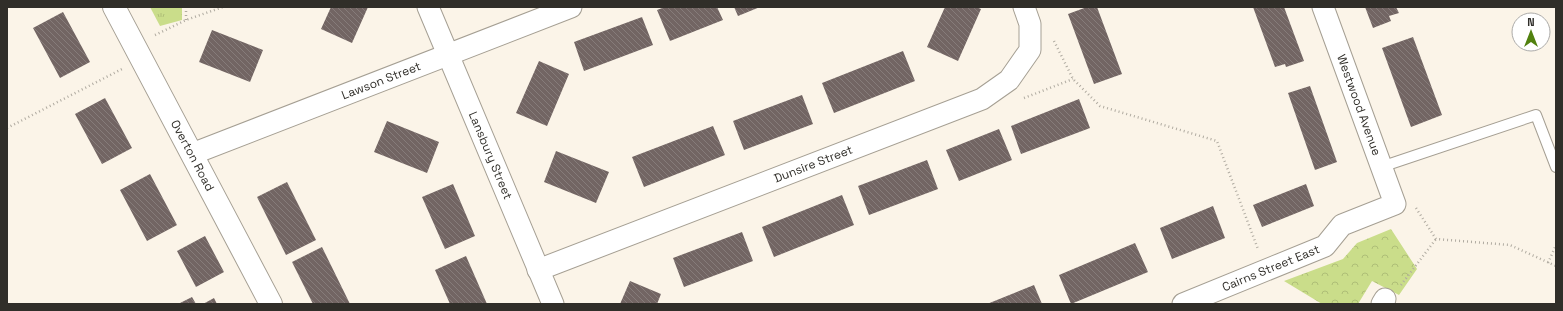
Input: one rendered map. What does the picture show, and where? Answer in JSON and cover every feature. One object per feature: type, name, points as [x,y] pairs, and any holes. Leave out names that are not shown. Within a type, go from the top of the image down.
[{"type":"street","name":"Overton Road","points":[[114,7],[271,304]]},
{"type":"street","name":"Lansbury Street","points":[[428,7],[553,304]]},
{"type":"street","name":"Lawson Street","points":[[192,154],[571,7]]},
{"type":"street","name":"Westwood Avenue","points":[[1323,7],[1395,204]]},
{"type":"street","name":"Dunsire Street","points":[[538,270],[982,99],[1009,80],[1030,50],[1027,15]]},
{"type":"street","name":"Cairns Street East","points":[[1183,304],[1325,246],[1342,224],[1395,204]]},
{"type":"lane","points":[[1381,167],[1536,116],[1556,167]]},
{"type":"path","points":[[186,7],[186,20]]},
{"type":"path","points":[[7,128],[138,52],[186,20],[223,7]]},
{"type":"path","points":[[1027,15],[1050,33],[1073,79],[1100,106],[1217,141],[1266,270]]},
{"type":"path","points":[[1395,204],[1416,207],[1436,239]]},
{"type":"path","points":[[1436,239],[1510,244],[1556,266]]},
{"type":"path","points":[[1384,301],[1400,287],[1436,239]]},
{"type":"path","points":[[1548,263],[1556,245]]},
{"type":"green space","points":[[150,7],[182,7],[182,20],[160,26]]},
{"type":"green space","points":[[1391,229],[1417,269],[1399,295],[1372,281],[1358,304],[1322,304],[1284,281],[1343,259],[1357,243]]},
{"type":"building","points":[[331,7],[368,7],[352,43],[321,29]]},
{"type":"building","points":[[665,7],[717,7],[723,20],[670,41],[657,10]]},
{"type":"building","points":[[734,7],[760,7],[738,16]]},
{"type":"building","points":[[945,7],[976,7],[981,9],[958,61],[927,47]]},
{"type":"building","points":[[1087,7],[1097,7],[1122,74],[1094,84],[1068,14]]},
{"type":"building","points":[[1253,7],[1284,7],[1304,61],[1286,67],[1285,64],[1275,67]]},
{"type":"building","points":[[1365,7],[1396,7],[1399,13],[1389,16],[1391,21],[1373,28]]},
{"type":"building","points":[[63,12],[90,62],[60,78],[33,28]]},
{"type":"building","points":[[642,17],[653,45],[584,71],[574,42]]},
{"type":"building","points":[[212,30],[263,50],[250,82],[199,62]]},
{"type":"building","points":[[1413,37],[1442,115],[1411,127],[1382,48]]},
{"type":"building","points":[[903,51],[915,81],[834,113],[822,83]]},
{"type":"building","points":[[539,61],[569,74],[547,126],[516,113]]},
{"type":"building","points":[[1310,86],[1337,162],[1315,170],[1288,93]]},
{"type":"building","points":[[802,95],[813,124],[744,150],[733,121]]},
{"type":"building","points":[[105,98],[132,148],[102,164],[75,114]]},
{"type":"building","points":[[1079,99],[1090,128],[1021,154],[1011,126]]},
{"type":"building","points":[[387,121],[439,142],[427,173],[374,152]]},
{"type":"building","points":[[713,126],[725,155],[644,187],[632,157]]},
{"type":"building","points":[[999,129],[1012,160],[959,181],[946,150]]},
{"type":"building","points":[[556,151],[609,172],[596,203],[544,182]]},
{"type":"building","points":[[927,160],[938,189],[869,215],[858,186]]},
{"type":"building","points":[[150,174],[177,225],[147,241],[120,190]]},
{"type":"building","points":[[287,182],[316,240],[286,255],[257,197]]},
{"type":"building","points":[[453,184],[475,236],[445,249],[422,197]]},
{"type":"building","points":[[1306,184],[1314,206],[1262,227],[1253,205]]},
{"type":"building","points":[[842,195],[854,225],[774,257],[762,227]]},
{"type":"building","points":[[1213,206],[1225,238],[1172,259],[1160,228]]},
{"type":"building","points":[[742,232],[753,261],[684,287],[673,258]]},
{"type":"building","points":[[205,236],[224,272],[196,287],[177,251]]},
{"type":"building","points":[[1135,243],[1148,272],[1071,304],[1059,275]]},
{"type":"building","points":[[322,247],[350,304],[313,304],[292,262]]},
{"type":"building","points":[[466,256],[487,304],[450,304],[435,270]]},
{"type":"building","points":[[630,281],[661,294],[657,304],[620,304]]},
{"type":"building","points":[[1034,285],[1042,304],[987,304]]},
{"type":"building","points":[[192,297],[196,304],[178,304]]},
{"type":"building","points":[[214,298],[217,304],[203,304]]}]
